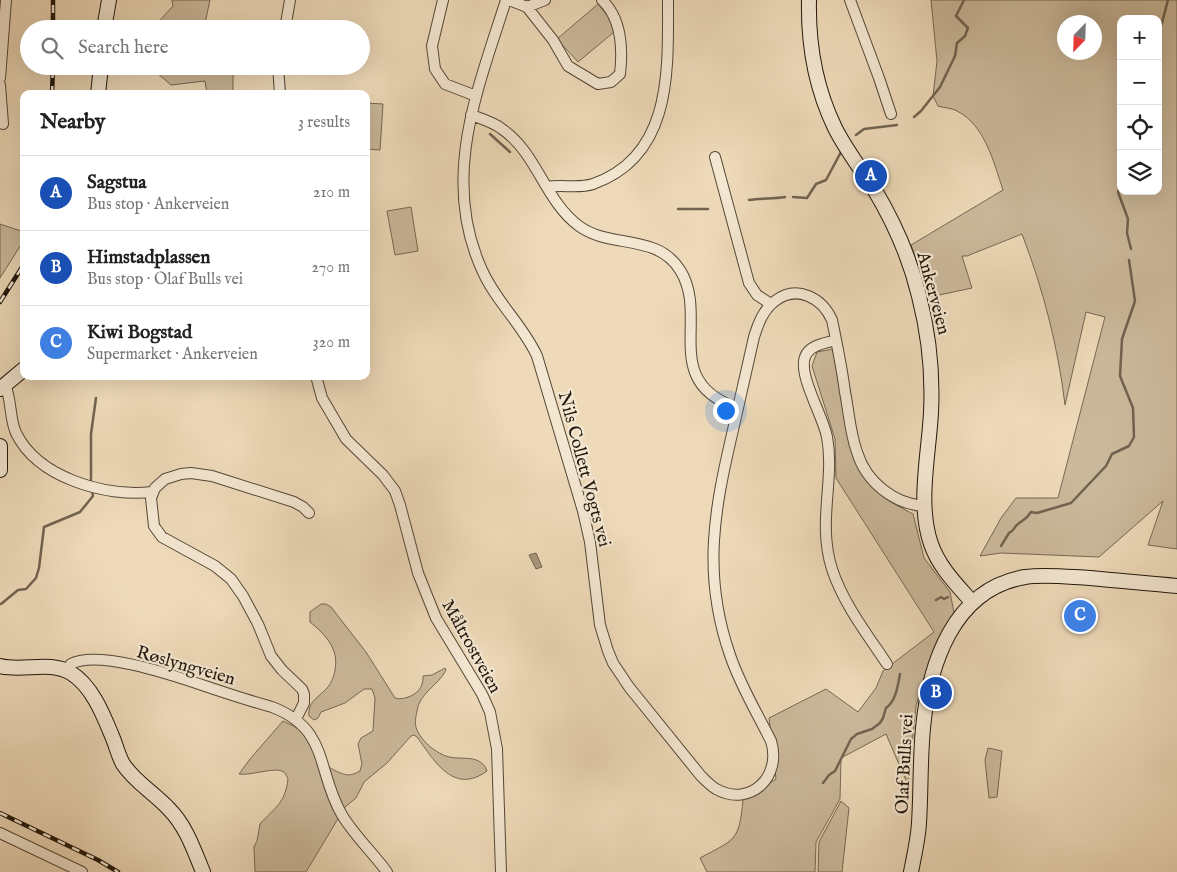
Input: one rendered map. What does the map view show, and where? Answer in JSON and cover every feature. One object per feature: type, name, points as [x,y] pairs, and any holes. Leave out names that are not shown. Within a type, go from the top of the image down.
[{"type":"main road","points":[[106,20],[109,0]]},
{"type":"main road","name":"Ankerveien","points":[[809,0],[813,58],[824,102],[840,138],[875,190],[892,222],[909,263],[919,296],[929,344],[932,374],[924,506],[928,534],[936,555],[947,574],[972,602]]},
{"type":"main road","points":[[98,90],[99,75]]},
{"type":"main road","points":[[2,387],[20,373]]},
{"type":"main road","points":[[0,446],[0,470]]},
{"type":"main road","points":[[972,602],[1001,584],[1037,576],[1073,577],[1177,586]]},
{"type":"main road","name":"Olaf Bulls vei","points":[[911,872],[919,825],[924,715],[931,682],[938,660],[954,626],[972,602]]},
{"type":"main road","points":[[0,666],[13,668],[50,667],[66,671],[82,682],[92,695],[112,735],[120,758],[129,771],[165,804],[179,822],[196,853],[203,872]]},
{"type":"street","points":[[0,78],[6,0]]},
{"type":"street","points":[[287,20],[290,0]]},
{"type":"street","points":[[443,0],[432,46],[436,69],[445,84],[476,96]]},
{"type":"street","name":"Nils Collett Vogts vei","points":[[527,7],[508,0],[476,96],[466,138],[462,173],[462,191],[468,230],[482,272],[494,293],[527,336],[537,356],[585,520],[602,637],[613,662],[629,687],[701,776],[716,789],[733,795],[748,793],[765,782],[771,771],[774,758],[771,741],[743,686],[730,655],[718,613],[714,588],[713,552],[715,518],[721,482],[756,328],[771,304]]},
{"type":"street","points":[[544,0],[527,7],[553,40],[568,66],[598,84],[611,82],[620,74],[622,54],[616,19],[611,9],[602,0]]},
{"type":"street","points":[[547,187],[580,187],[601,181],[629,162],[648,141],[656,122],[666,86],[668,0]]},
{"type":"street","points":[[850,0],[880,78],[891,114]]},
{"type":"street","points":[[279,75],[280,90]]},
{"type":"street","points":[[0,85],[2,124]]},
{"type":"street","points":[[471,115],[497,126],[510,135],[527,155],[561,209],[587,230],[611,239],[650,245],[666,255],[678,266],[687,286],[690,308],[691,355],[698,377],[713,396],[738,408]]},
{"type":"street","points":[[715,157],[749,283],[757,295],[771,304],[784,295],[795,293],[821,303],[829,314],[836,340],[856,452],[863,466],[873,480],[888,494],[910,505],[924,506]]},
{"type":"street","points":[[836,340],[810,350],[806,353],[803,363],[805,374],[823,420],[828,445],[825,509],[826,543],[832,570],[840,588],[887,664]]},
{"type":"street","name":"Måltrostveien","points":[[317,380],[322,398],[346,440],[383,475],[395,491],[418,574],[436,618],[482,694],[490,712],[497,749],[501,872]]},
{"type":"street","points":[[2,387],[8,391],[13,426],[21,440],[39,462],[66,478],[92,487],[130,493],[152,492]]},
{"type":"street","points":[[308,513],[303,507],[294,502],[198,473],[172,476],[160,483],[152,492],[151,509],[156,531],[167,540],[215,566],[231,580],[243,596],[258,624],[271,656],[282,670],[302,689],[304,703],[296,719],[306,729],[317,746],[333,795],[343,816],[387,872]]},
{"type":"street","name":"Røslyngveien","points":[[66,671],[70,664],[81,661],[114,662],[138,666],[272,707],[296,719]]},
{"type":"street","points":[[0,833],[82,872]]},
{"type":"shaded area","points":[[172,0],[210,0],[206,20],[160,20],[173,6]]},
{"type":"shaded area","points":[[931,0],[1177,0],[1177,549],[1148,545],[1163,501],[1099,557],[1001,553],[980,556],[1001,518],[1016,498],[1058,498],[1105,317],[1086,312],[1065,405],[1049,318],[1022,234],[967,256],[962,256],[972,288],[930,297],[911,245],[1003,190],[987,146],[975,125],[957,111],[938,106],[933,96],[937,61]]},
{"type":"shaded area","points":[[598,4],[610,19],[614,32],[578,62],[557,39]]},
{"type":"shaded area","points":[[159,75],[233,75],[233,90],[206,90],[205,81],[171,85]]},
{"type":"shaded area","points":[[370,103],[383,104],[380,150],[370,149]]},
{"type":"shaded area","points":[[411,207],[418,251],[395,255],[387,211]]},
{"type":"shaded area","points":[[0,224],[20,231],[20,246],[0,278]]},
{"type":"shaded area","points":[[833,349],[843,407],[853,448],[861,467],[871,483],[883,496],[913,514],[924,558],[950,592],[954,613],[942,645],[924,678],[916,706],[908,785],[886,734],[841,758],[840,799],[816,842],[815,872],[707,872],[700,858],[733,838],[740,824],[743,800],[776,779],[769,718],[826,689],[858,712],[876,688],[883,671],[934,632],[836,478],[835,439],[812,366],[817,352]]},
{"type":"shaded area","points":[[536,553],[542,567],[536,569],[529,555]]},
{"type":"shaded area","points":[[321,604],[331,607],[366,652],[395,698],[399,699],[415,694],[421,688],[423,676],[432,675],[445,668],[446,670],[443,675],[421,699],[416,720],[417,730],[430,747],[440,753],[449,757],[476,760],[487,771],[475,777],[465,779],[455,777],[438,765],[417,737],[411,736],[387,763],[364,782],[356,798],[345,807],[306,872],[255,872],[254,847],[260,824],[282,800],[288,779],[284,772],[280,770],[239,774],[250,759],[283,721],[303,733],[326,765],[341,773],[351,775],[360,771],[362,764],[358,744],[361,738],[373,731],[375,698],[372,689],[364,689],[345,703],[321,712],[318,718],[314,720],[309,716],[312,703],[332,680],[336,662],[330,643],[310,622],[310,612]]},
{"type":"shaded area","points":[[988,748],[1002,751],[997,797],[989,798],[985,760]]},
{"type":"shaded area","points":[[841,801],[849,808],[842,872],[818,872],[819,842]]},
{"type":"waterway","points":[[914,117],[940,87],[955,56],[957,43],[965,36],[968,28],[956,16],[964,0]]},
{"type":"waterway","points":[[1162,23],[1168,0]]},
{"type":"waterway","points":[[856,135],[864,129],[897,125]]},
{"type":"waterway","points":[[490,134],[510,152]]},
{"type":"waterway","points":[[793,197],[807,198],[816,184],[826,180],[841,152]]},
{"type":"waterway","points":[[1119,195],[1128,219],[1127,233],[1131,249]]},
{"type":"waterway","points":[[749,200],[785,197]]},
{"type":"waterway","points":[[678,209],[708,209]]},
{"type":"waterway","points":[[1001,546],[1009,533],[1031,512],[1037,513],[1071,503],[1106,466],[1112,454],[1129,446],[1134,437],[1133,408],[1120,376],[1122,339],[1135,301],[1129,260]]},
{"type":"waterway","points":[[91,483],[91,434],[96,398]]},
{"type":"waterway","points":[[1,604],[18,590],[26,589],[36,578],[44,527],[80,512],[93,496],[92,491]]},
{"type":"waterway","points":[[936,600],[941,597],[944,599],[948,597]]},
{"type":"waterway","points":[[823,783],[835,771],[851,739],[880,723],[886,708],[894,697],[900,674]]},
{"type":"railway","points":[[53,0],[53,20]]},
{"type":"railway","points":[[52,90],[53,75]]},
{"type":"railway","points":[[0,302],[20,270]]},
{"type":"railway","points":[[0,813],[98,860],[118,872]]},
{"type":"place","name":"Sagstua","points":[[871,176]]},
{"type":"place","name":"Kiwi Bogstad","points":[[1080,616]]},
{"type":"place","name":"Himstadplassen","points":[[936,693]]}]
